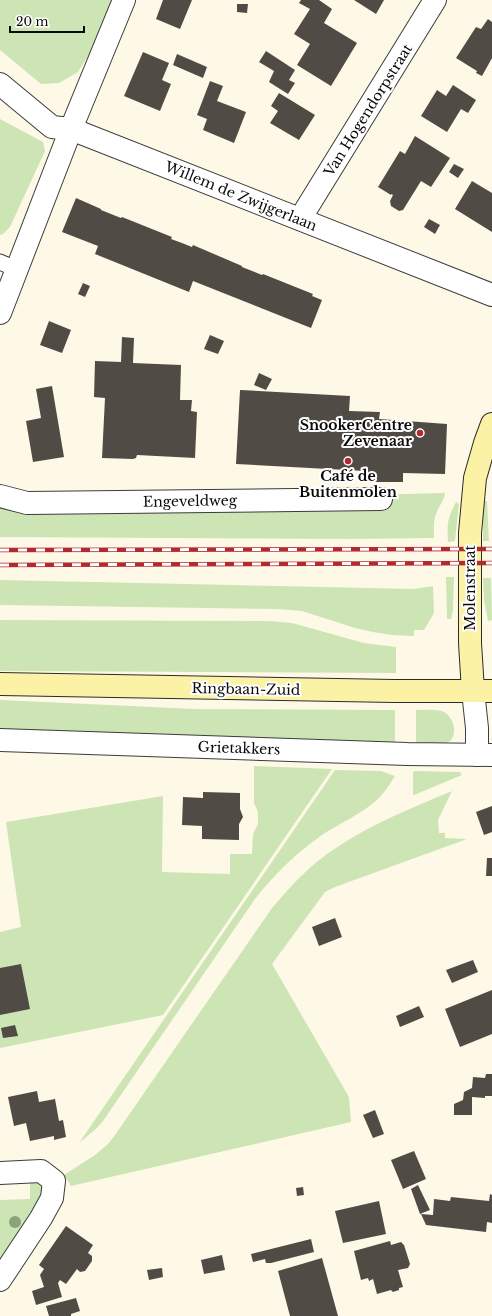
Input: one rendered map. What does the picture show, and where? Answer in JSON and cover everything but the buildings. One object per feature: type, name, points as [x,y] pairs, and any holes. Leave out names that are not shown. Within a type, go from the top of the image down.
[{"type":"street","points":[[0,313],[8,266],[71,129],[124,0]]},
{"type":"street","name":"Van Hogendorpstraat","points":[[300,219],[435,0]]},
{"type":"street","name":"Willem de Zwijgerlaan","points":[[0,84],[52,127],[71,129],[492,295]]},
{"type":"street","name":"Molenstraat","points":[[484,755],[477,728],[482,691],[470,643],[470,533],[476,478],[485,443],[492,424]]},
{"type":"street","name":"Engeveldweg","points":[[0,496],[27,503],[381,499]]},
{"type":"street","name":"Ringbaan-Zuid","points":[[0,684],[386,691],[482,691]]},
{"type":"street","name":"Grietakkers","points":[[0,740],[407,754],[484,755]]},
{"type":"street","points":[[0,1173],[41,1171],[54,1181],[52,1198],[41,1218],[0,1280]]},
{"type":"green space","points":[[0,0],[115,0],[90,53],[78,72],[59,83],[41,84],[0,50]]},
{"type":"green space","points":[[0,119],[43,142],[45,151],[10,227],[0,235]]},
{"type":"green space","points":[[445,493],[444,499],[435,517],[434,538],[0,537],[0,504]]},
{"type":"green space","points":[[483,501],[487,501],[489,541],[483,541]]},
{"type":"green space","points":[[456,502],[459,504],[455,541],[448,542],[448,522]]},
{"type":"green space","points":[[446,577],[454,577],[453,610],[451,619],[447,619]]},
{"type":"green space","points":[[483,578],[491,578],[492,620],[488,621],[484,600]]},
{"type":"green space","points":[[0,580],[414,589],[433,586],[434,613],[424,630],[414,630],[414,636],[392,635],[355,628],[302,611],[277,609],[0,605]]},
{"type":"green space","points":[[0,620],[270,621],[292,623],[364,643],[396,647],[396,673],[0,671]]},
{"type":"green space","points":[[0,700],[196,709],[395,710],[395,745],[0,731]]},
{"type":"green space","points":[[416,710],[438,710],[448,715],[454,729],[454,734],[449,742],[441,745],[416,746]]},
{"type":"green space","points":[[254,766],[332,769],[163,1015],[0,1048],[0,932],[21,927],[6,822],[163,796],[162,872],[230,874],[230,854],[252,854],[253,834],[258,824],[258,812],[254,803]]},
{"type":"green space","points":[[335,770],[381,771],[395,776],[378,799],[303,849],[262,890],[103,1121],[79,1143]]},
{"type":"green space","points":[[413,772],[460,772],[462,775],[414,795]]},
{"type":"green space","points":[[452,791],[438,820],[439,833],[445,833],[445,838],[467,839],[325,892],[272,964],[349,1097],[351,1122],[71,1186],[64,1175],[95,1155],[108,1144],[272,908],[296,881],[328,854],[361,833],[379,823]]},
{"type":"green space","points":[[30,1181],[39,1184],[45,1192],[16,1241],[0,1260],[0,1200],[30,1199]]},
{"type":"railway","points":[[0,550],[492,549]]},
{"type":"railway","points":[[0,565],[492,563]]},
{"type":"place","name":"SnookerCentre Zevenaar","points":[[420,433]]},
{"type":"place","name":"Café de Buitenmolen","points":[[348,461]]}]
